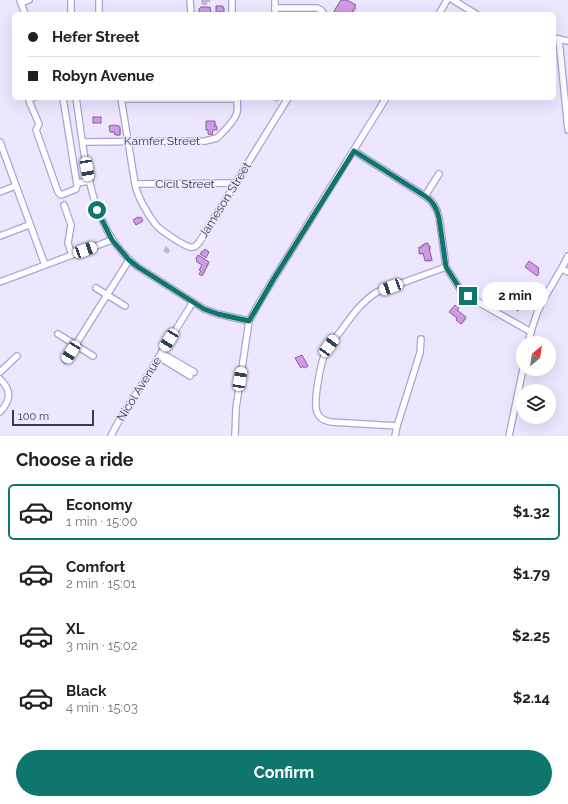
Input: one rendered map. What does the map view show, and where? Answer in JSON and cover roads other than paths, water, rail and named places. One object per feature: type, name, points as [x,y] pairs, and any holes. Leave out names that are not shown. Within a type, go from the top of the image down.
[{"type":"street","points":[[24,12],[20,1],[29,0]]},
{"type":"street","points":[[71,0],[71,12]]},
{"type":"street","points":[[99,0],[99,12]]},
{"type":"street","points":[[190,0],[191,12]]},
{"type":"street","points":[[232,0],[232,12]]},
{"type":"street","points":[[275,0],[275,11],[317,8],[322,12]]},
{"type":"street","points":[[439,12],[447,0]]},
{"type":"street","points":[[453,0],[473,12]]},
{"type":"street","points":[[568,41],[556,38],[568,130]]},
{"type":"street","points":[[30,100],[29,102],[39,124],[36,130],[61,195],[76,189],[77,183],[62,100]]},
{"type":"street","points":[[76,100],[90,181],[97,210],[112,240],[129,260],[138,267],[204,309],[210,312],[249,321]]},
{"type":"street","name":"Jameson Street","points":[[121,100],[138,194],[156,226],[183,244],[192,247],[198,244],[287,100]]},
{"type":"street","name":"Kamfer Street","points":[[83,142],[205,141],[214,139],[236,116],[237,100]]},
{"type":"street","points":[[235,436],[236,408],[249,321],[385,100]]},
{"type":"street","points":[[1,146],[45,265]]},
{"type":"street","points":[[354,151],[432,202],[438,212],[446,267],[458,285],[465,293],[531,332]]},
{"type":"street","points":[[425,196],[439,174]]},
{"type":"street","points":[[77,183],[90,181]]},
{"type":"street","name":"Cicil Street","points":[[135,184],[235,183]]},
{"type":"street","points":[[0,192],[15,186]]},
{"type":"street","points":[[64,205],[71,225],[68,243],[72,255]]},
{"type":"street","points":[[0,236],[29,225]]},
{"type":"street","points":[[0,282],[112,240]]},
{"type":"street","points":[[530,336],[539,308],[568,256]]},
{"type":"street","points":[[66,360],[129,260]]},
{"type":"street","points":[[397,426],[326,422],[322,419],[317,413],[316,405],[317,389],[324,355],[346,322],[371,296],[377,292],[446,267]]},
{"type":"street","points":[[562,269],[568,272]]},
{"type":"street","points":[[96,288],[125,306]]},
{"type":"street","name":"Nicol Avenue","points":[[111,436],[193,302]]},
{"type":"street","points":[[58,334],[93,356]]},
{"type":"street","points":[[396,436],[397,426],[420,353],[421,338]]},
{"type":"street","points":[[160,355],[192,374]]},
{"type":"street","points":[[0,372],[17,356]]},
{"type":"street","points":[[509,436],[522,376]]},
{"type":"street","points":[[0,378],[5,384],[9,393],[7,404],[0,412]]}]
